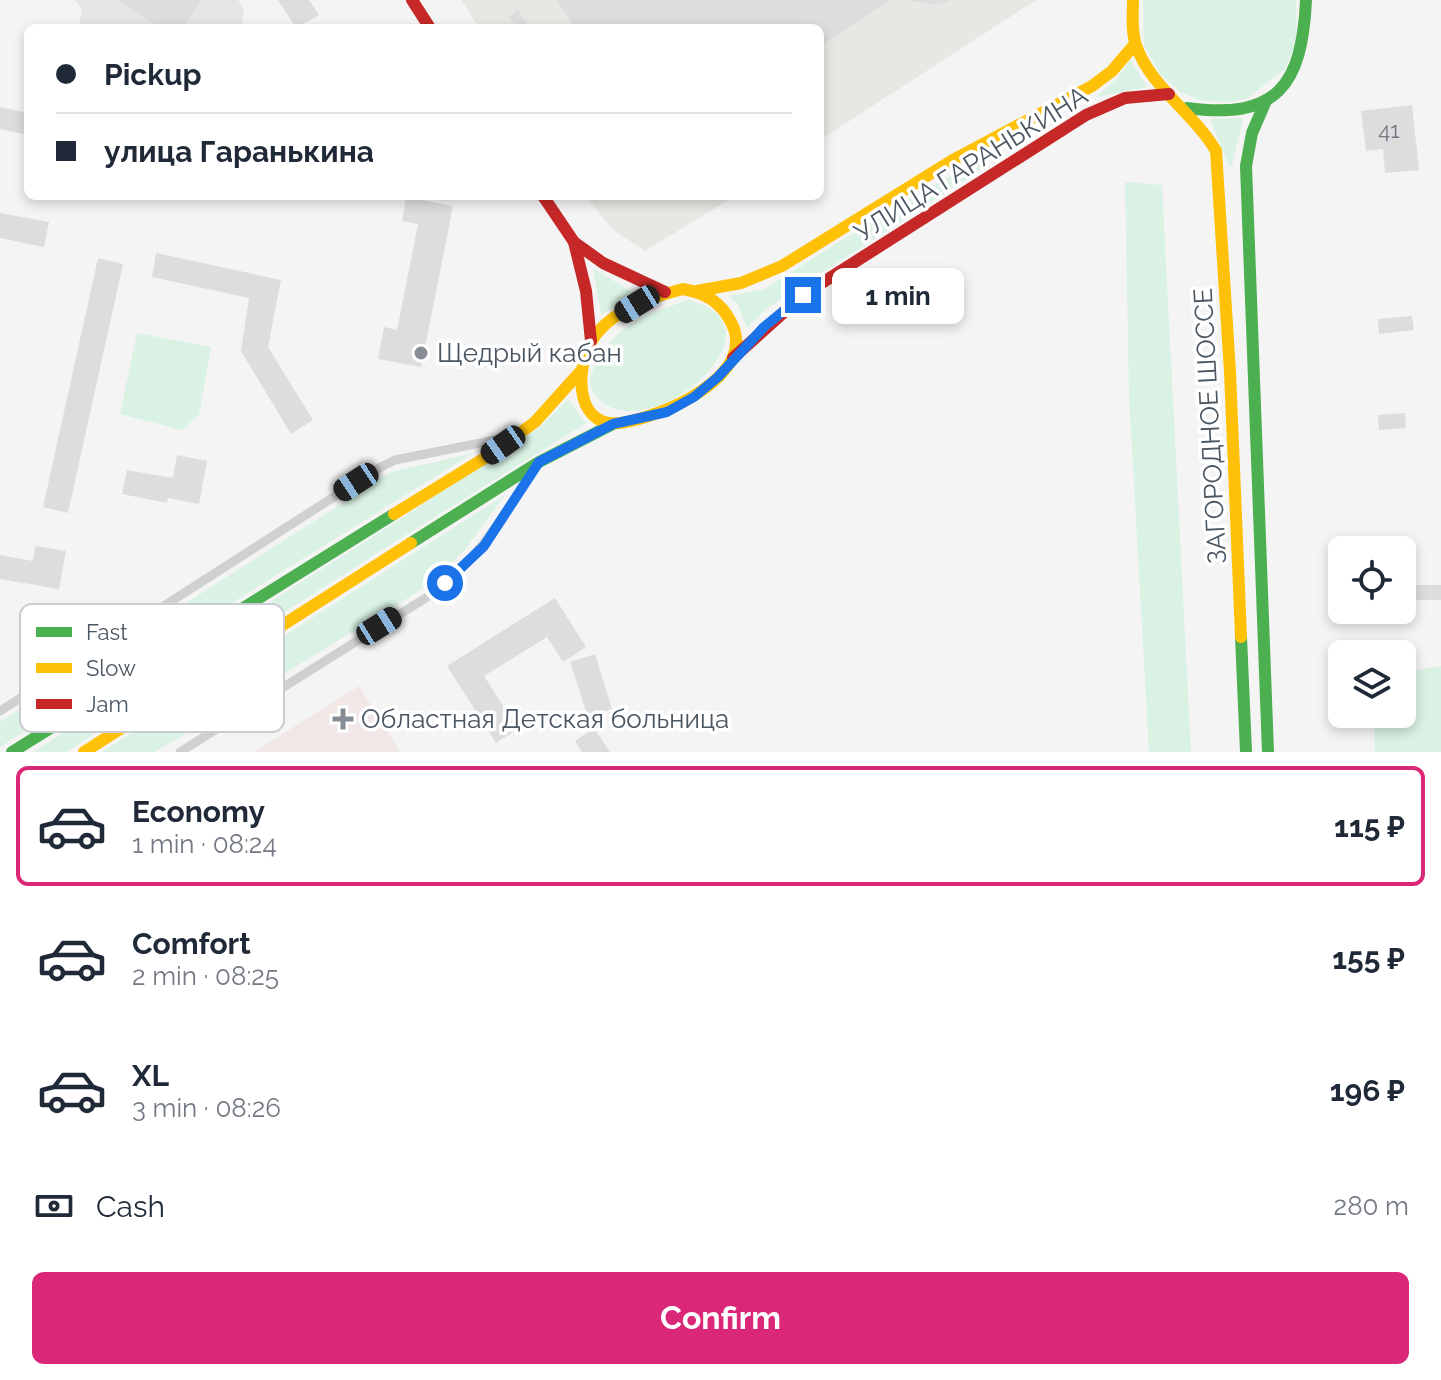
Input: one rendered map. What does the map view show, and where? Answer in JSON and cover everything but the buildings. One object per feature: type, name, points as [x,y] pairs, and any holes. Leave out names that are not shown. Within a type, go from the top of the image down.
[{"type":"main road","points":[[412,0],[427,24]]},
{"type":"main road","points":[[1133,0],[1135,44]]},
{"type":"main road","name":"ЗАГОРОДНОЕ ШОССЕ","points":[[1268,752],[1246,166],[1252,133],[1265,103],[1279,91],[1295,69],[1304,48],[1306,0]]},
{"type":"main road","name":"ЗАГОРОДНОЕ ШОССЕ","points":[[1135,44],[1169,94],[1187,108],[1208,133],[1216,151],[1230,372],[1246,752]]},
{"type":"main road","name":"УЛИЦА ГАРАНЬКИНА","points":[[697,291],[741,283],[782,266],[951,161],[1092,86],[1112,71],[1135,44]]},
{"type":"main road","name":"УЛИЦА ГАРАНЬКИНА","points":[[733,358],[803,295],[1086,115],[1125,98],[1169,94]]},
{"type":"main road","points":[[1187,108],[1215,114],[1241,112],[1265,103]]},
{"type":"main road","points":[[546,200],[574,242],[603,263],[665,292]]},
{"type":"main road","points":[[574,242],[586,291],[591,341]]},
{"type":"main road","points":[[284,625],[539,462],[613,424],[667,412],[694,397],[718,377],[733,358],[737,338],[731,317],[718,302],[697,291],[683,289],[665,292],[637,304],[610,321],[591,341],[583,354],[579,373],[587,407],[599,419],[613,424]]},
{"type":"main road","points":[[248,604],[518,435],[551,406],[579,373]]},
{"type":"main road","points":[[12,752],[44,732]]},
{"type":"main road","points":[[84,752],[115,732]]},
{"type":"street","points":[[167,604],[395,460],[518,435]]},
{"type":"street","points":[[284,685],[459,573],[484,546],[539,462]]},
{"type":"street","points":[[0,711],[20,698]]},
{"type":"street","points":[[180,752],[211,732]]},
{"type":"shaded area","points":[[75,0],[238,0],[244,9],[242,24],[80,24],[82,9]]},
{"type":"shaded area","points":[[461,0],[1036,0],[824,137],[824,24],[477,24]]},
{"type":"shaded area","points":[[589,200],[728,200],[645,251],[613,230]]},
{"type":"shaded area","name":"Областная Детская больница","points":[[359,686],[400,752],[254,752]]},
{"type":"green space","points":[[1143,0],[1296,0],[1297,40],[1285,69],[1246,99],[1226,102],[1200,100],[1180,92],[1160,74],[1144,45]]},
{"type":"green space","points":[[1130,60],[1147,87],[1096,97],[1117,79]]},
{"type":"green space","points":[[1243,118],[1232,166],[1229,166],[1210,119]]},
{"type":"green space","points":[[1004,147],[974,174],[766,309],[747,328],[737,303],[728,296],[764,289],[903,202]]},
{"type":"green space","points":[[1125,182],[1162,185],[1191,752],[1149,752],[1129,395]]},
{"type":"green space","points":[[593,268],[635,294],[601,315]]},
{"type":"green space","points":[[689,300],[712,310],[725,329],[722,351],[707,373],[684,392],[656,406],[629,411],[605,404],[589,382],[604,349],[640,319]]},
{"type":"green space","points":[[137,333],[211,347],[199,415],[182,430],[120,414]]},
{"type":"green space","points":[[568,399],[586,423],[284,613],[284,604],[267,604],[379,533],[539,428]]},
{"type":"green space","points":[[473,453],[230,604],[185,604],[391,472]]},
{"type":"green space","points":[[505,495],[463,552],[431,584],[284,673],[284,636]]},
{"type":"green space","points":[[1441,666],[1441,752],[1375,752],[1374,728],[1416,728],[1416,670]]},
{"type":"green space","points":[[20,709],[20,732],[24,732],[0,747],[0,722]]},
{"type":"green space","points":[[65,732],[97,732],[66,752],[33,752]]},
{"type":"green space","points":[[133,732],[188,732],[155,752],[102,752]]},
{"type":"traffic: fast","points":[[1187,108],[1243,108],[1263,102],[1279,91],[1298,55],[1306,0]]},
{"type":"traffic: fast","points":[[1265,103],[1252,133],[1246,166],[1268,752]]},
{"type":"traffic: fast","points":[[411,543],[539,462],[613,424]]},
{"type":"traffic: fast","points":[[250,604],[394,514]]},
{"type":"traffic: fast","points":[[1241,637],[1246,752]]},
{"type":"traffic: fast","points":[[12,752],[44,732]]},
{"type":"traffic: slow","points":[[1133,0],[1133,34],[1143,60],[1151,74],[1216,151],[1230,372],[1241,637]]},
{"type":"traffic: slow","points":[[697,291],[741,283],[782,266],[951,161],[1092,86],[1112,71],[1135,44]]},
{"type":"traffic: slow","points":[[683,289],[711,299],[727,315],[736,342],[732,360],[701,391],[658,413],[620,423],[604,422],[593,415],[585,404],[582,374],[584,359],[597,333],[625,310],[683,289]]},
{"type":"traffic: slow","points":[[394,514],[488,456],[535,422],[579,373]]},
{"type":"traffic: slow","points":[[284,624],[411,543]]},
{"type":"traffic: slow","points":[[84,752],[115,732]]},
{"type":"traffic: jam","points":[[412,0],[427,24]]},
{"type":"traffic: jam","points":[[733,358],[803,295],[1086,115],[1125,98],[1169,94]]},
{"type":"traffic: jam","points":[[546,200],[574,242],[586,291],[591,341]]},
{"type":"traffic: jam","points":[[574,242],[603,263],[665,292]]},
{"type":"place","name":"Щедрый кабан","points":[[421,353]]},
{"type":"place","name":"Областная Детская больница","points":[[343,719]]},
{"type":"route","points":[[445,583],[484,546],[539,462],[613,424],[667,412],[694,397],[718,377],[764,327],[803,295]]}]
